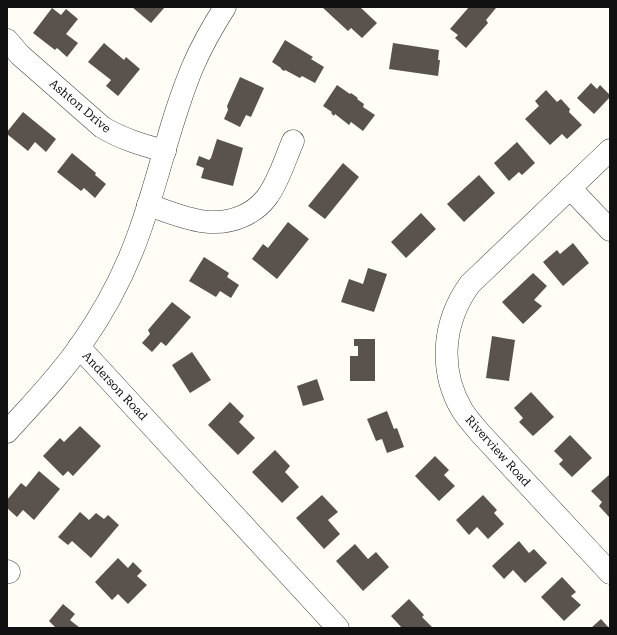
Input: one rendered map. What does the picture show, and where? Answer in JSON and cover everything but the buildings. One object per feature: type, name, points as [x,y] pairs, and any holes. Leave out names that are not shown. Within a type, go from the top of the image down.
[{"type":"street","name":"Anderson Road","points":[[225,7],[208,34],[193,65],[182,95],[139,233],[129,258],[99,316],[79,347],[338,628]]},
{"type":"street","name":"Ashton Drive","points":[[7,40],[20,55],[102,127],[116,136],[140,145],[164,151]]},
{"type":"street","points":[[148,205],[197,221],[210,223],[236,219],[254,210],[268,196],[275,184],[293,141]]},
{"type":"street","name":"Riverview Road","points":[[610,150],[481,273],[463,294],[452,319],[446,347],[447,371],[456,397],[470,422],[610,573]]},
{"type":"street","points":[[570,188],[610,230]]},
{"type":"street","points":[[7,432],[79,347]]}]
